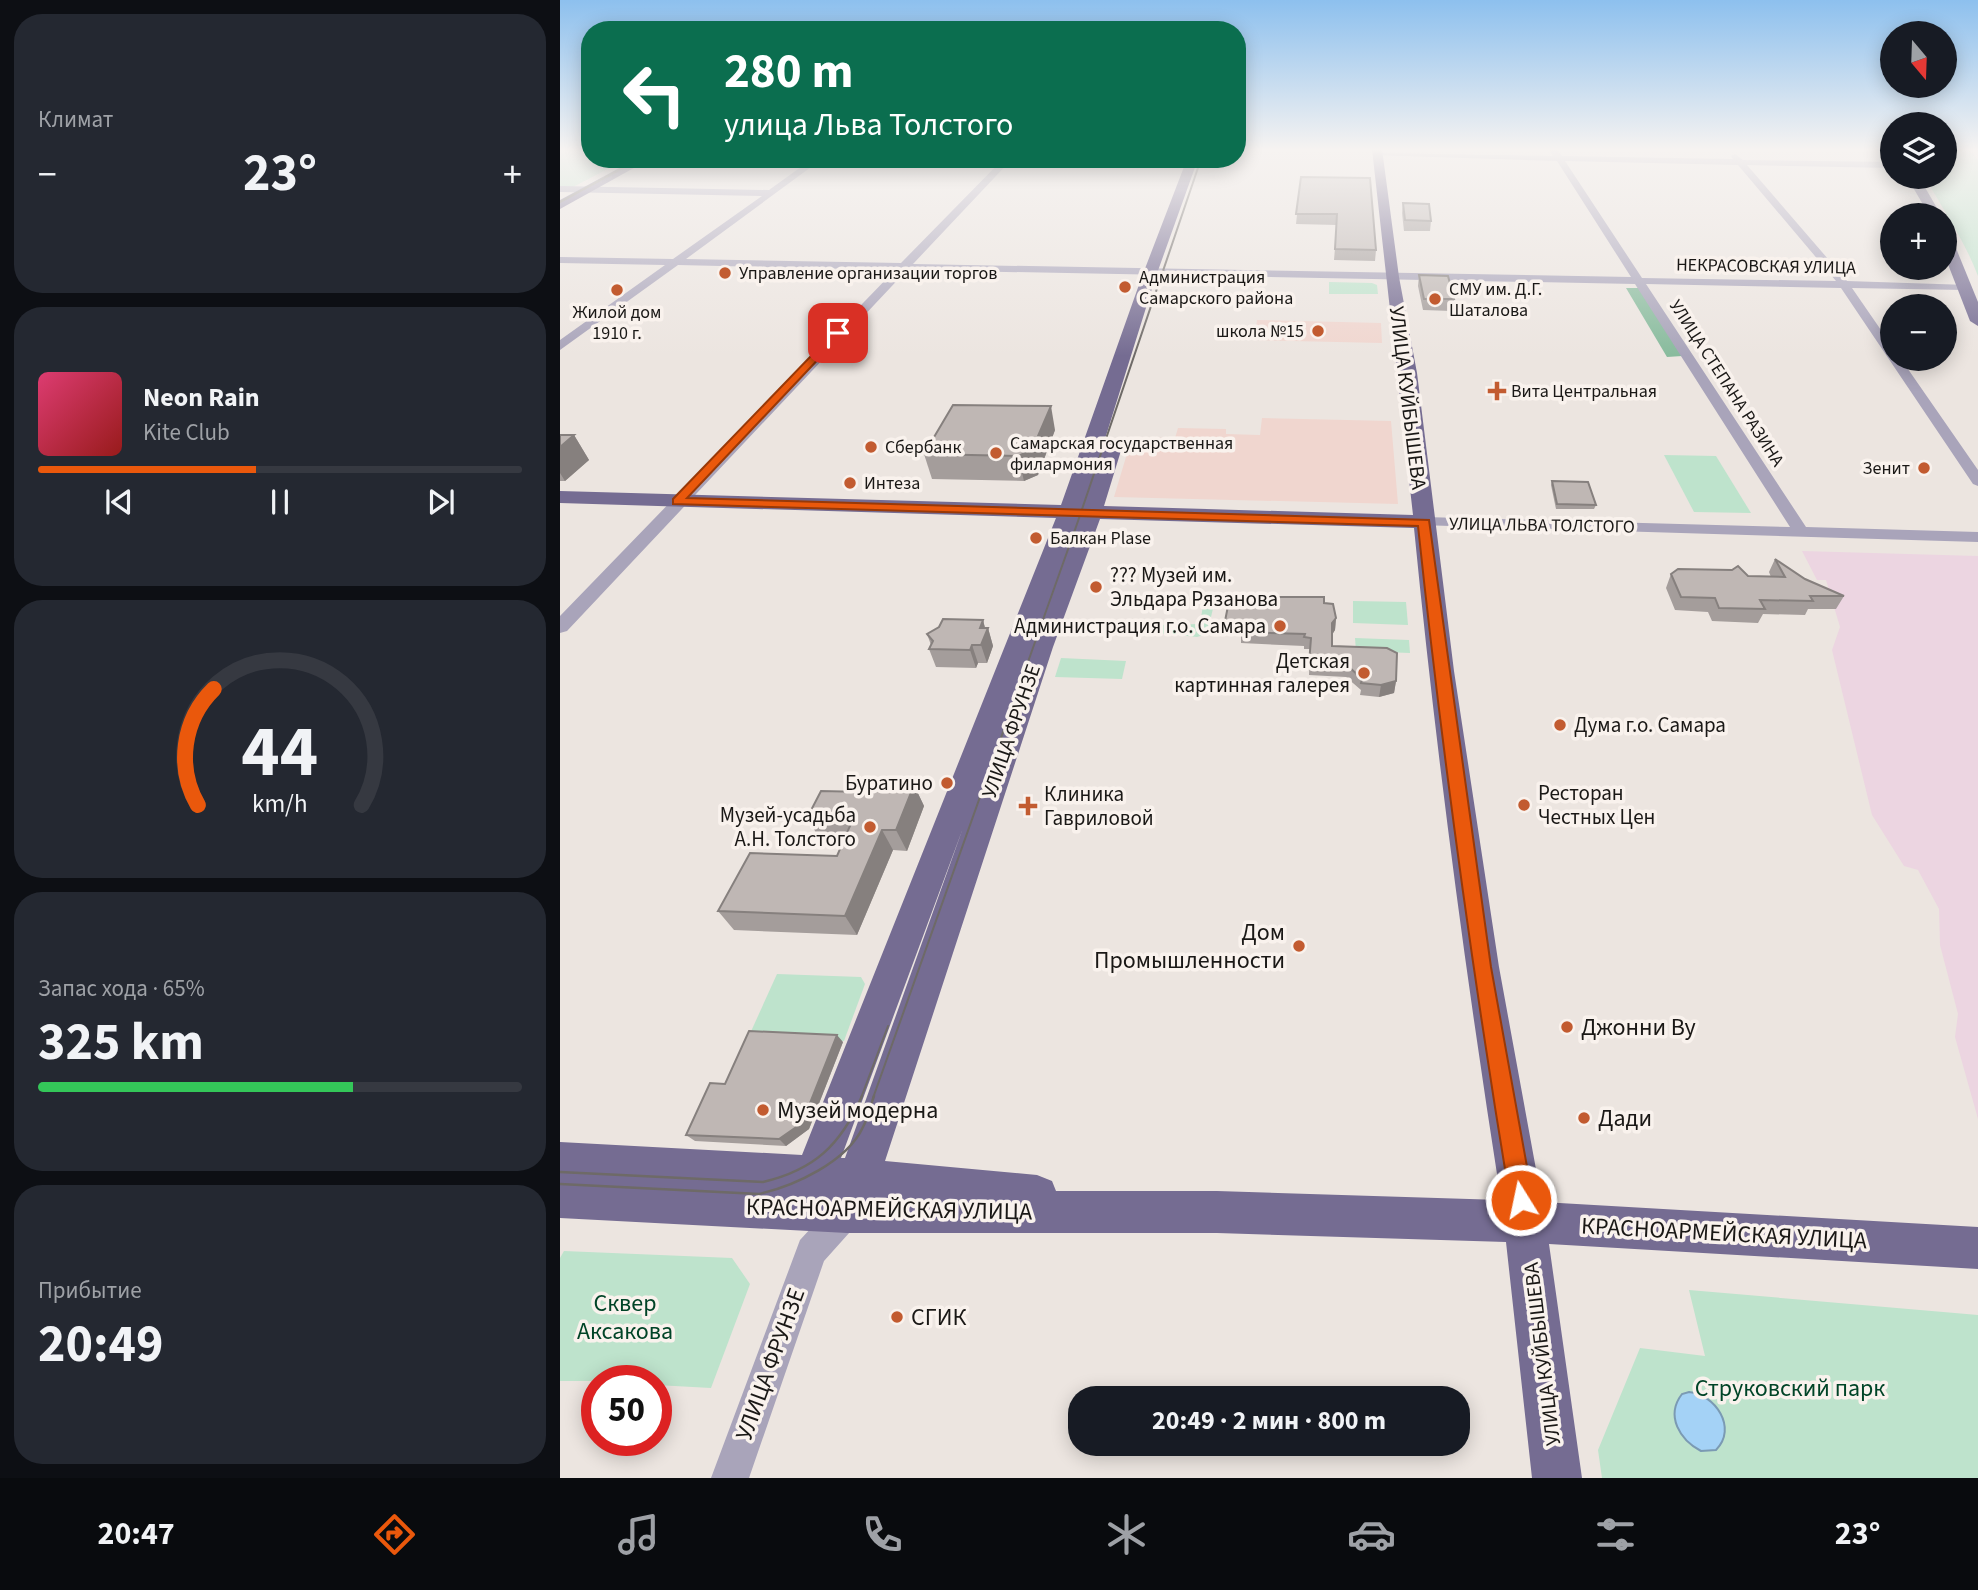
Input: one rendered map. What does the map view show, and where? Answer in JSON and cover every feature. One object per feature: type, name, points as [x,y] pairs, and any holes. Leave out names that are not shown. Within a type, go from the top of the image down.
[{"type":"main road","name":"УЛИЦА ФРУНЗЕ","points":[[1142,354],[1159,272],[1175,218]]},
{"type":"main road","name":"УЛИЦА ФРУНЗЕ","points":[[852,1195],[1040,647],[1079,512],[1088,463],[1181,218]]},
{"type":"main road","name":"УЛИЦА КУЙБЫШЕВА","points":[[1385,218],[1408,373],[1441,671],[1482,967],[1525,1222],[1557,1478]]},
{"type":"main road","points":[[1957,264],[1978,321]]},
{"type":"main road","name":"УЛИЦА ФРУНЗЕ","points":[[807,1193],[1079,512],[1118,429]]},
{"type":"main road","name":"УЛИЦА ЛЬВА ТОЛСТОГО","points":[[560,497],[1424,522]]},
{"type":"main road","name":"КРАСНОАРМЕЙСКАЯ УЛИЦА","points":[[560,1162],[807,1193]]},
{"type":"main road","name":"КРАСНОАРМЕЙСКАЯ УЛИЦА","points":[[560,1197],[807,1193],[1217,1212],[1525,1222],[1978,1248]]},
{"type":"street","points":[[560,346],[737,218]]},
{"type":"street","points":[[560,627],[951,218]]},
{"type":"street","name":"УЛИЦА СТЕПАНА РАЗИНА","points":[[1597,218],[1801,532]]},
{"type":"street","points":[[1789,218],[1845,284],[1880,337]]},
{"type":"street","name":"НЕКРАСОВСКАЯ УЛИЦА","points":[[560,260],[1964,287]]},
{"type":"street","points":[[1903,371],[1978,481]]},
{"type":"street","name":"УЛИЦА ЛЬВА ТОЛСТОГО","points":[[1424,522],[1978,537]]},
{"type":"street","points":[[807,1193],[811,1251]]},
{"type":"street","name":"УЛИЦА ФРУНЗЕ","points":[[730,1478],[811,1251],[852,1195]]},
{"type":"shaded area","name":"школа №15","points":[[1257,320],[1381,323],[1382,343],[1254,340]]},
{"type":"shaded area","points":[[1262,418],[1391,421],[1398,504],[1114,497],[1132,437],[1175,438],[1178,428],[1226,429],[1226,434],[1260,435]]},
{"type":"shaded area","points":[[1802,551],[1978,556],[1978,1119],[1955,1037],[1958,1014],[1940,945],[1939,909],[1918,870],[1904,866],[1872,815],[1832,650],[1840,627],[1826,580],[1817,580]]},
{"type":"green space","points":[[1957,218],[1978,218],[1978,276],[1957,233]]},
{"type":"green space","points":[[1329,282],[1372,283],[1377,285],[1378,294],[1329,294]]},
{"type":"green space","points":[[1626,288],[1639,288],[1682,356],[1667,357]]},
{"type":"green space","points":[[1664,455],[1716,456],[1751,513],[1694,512]]},
{"type":"green space","points":[[1204,599],[1215,600],[1207,634],[1197,637],[1158,633],[1159,625],[1200,624]]},
{"type":"green space","points":[[1353,601],[1406,602],[1408,625],[1353,623]]},
{"type":"green space","points":[[1355,638],[1409,640],[1410,653],[1356,651]]},
{"type":"green space","points":[[1061,658],[1126,661],[1122,679],[1055,677]]},
{"type":"green space","points":[[777,974],[861,977],[865,984],[844,1041],[748,1038]]},
{"type":"green space","name":"Сквер Аксакова","points":[[564,1251],[732,1258],[750,1284],[711,1388],[672,1386],[672,1365],[581,1365],[581,1381],[560,1381],[560,1258]]},
{"type":"green space","name":"Струковский парк","points":[[1689,1290],[1978,1315],[1978,1478],[1602,1478],[1598,1450],[1640,1348],[1705,1356]]},
{"type":"water","points":[[1689,1392],[1707,1399],[1715,1405],[1720,1414],[1725,1432],[1716,1450],[1701,1451],[1687,1441],[1677,1427],[1677,1402],[1682,1394]]},
{"type":"building","points":[[1337,218],[1373,218],[1376,250],[1335,249]]},
{"type":"building","points":[[1431,218],[1431,221],[1405,220]]},
{"type":"building","points":[[1419,275],[1448,276],[1454,299],[1424,299]]},
{"type":"building","points":[[953,405],[1051,406],[1032,450],[1018,456],[924,454]]},
{"type":"building","points":[[560,435],[574,435],[560,447]]},
{"type":"building","points":[[1552,481],[1588,482],[1596,505],[1557,504]]},
{"type":"building","points":[[1775,559],[1805,579],[1844,596],[1810,596],[1813,601],[1760,600],[1765,609],[1719,608],[1715,598],[1681,597],[1671,574],[1678,569],[1732,570],[1738,566],[1748,576],[1785,577]]},
{"type":"building","points":[[1245,597],[1324,597],[1324,603],[1333,604],[1336,618],[1332,623],[1332,646],[1387,648],[1397,653],[1396,681],[1381,685],[1361,683],[1362,679],[1347,665],[1309,664],[1311,638],[1304,637],[1305,634],[1241,632],[1242,622],[1225,621],[1228,606],[1244,607]]},
{"type":"building","points":[[943,619],[983,620],[980,628],[988,628],[981,645],[972,645],[970,650],[929,649],[933,641],[927,634],[939,627]]},
{"type":"building","points":[[868,784],[914,785],[896,830],[882,830],[845,916],[718,911],[750,853],[837,856],[853,819],[807,818],[821,791],[865,792]]},
{"type":"building","name":"Музей модерна","points":[[749,1031],[837,1035],[802,1123],[779,1139],[686,1135],[710,1083],[725,1084]]},
{"type":"tram line","points":[[873,1098],[1077,524],[1181,218]]},
{"type":"tram line","points":[[861,1098],[888,1026]]},
{"type":"tram line","points":[[560,1172],[763,1182],[797,1170],[824,1153],[845,1128],[862,1096]]},
{"type":"tram line","points":[[560,1184],[759,1194],[803,1179],[845,1151],[863,1127],[874,1096]]},
{"type":"place","name":"Управление организации торгов","points":[[725,273]]},
{"type":"place","name":"Администрация Самарского района","points":[[1125,287]]},
{"type":"place","name":"Жилой дом 1910 г.","points":[[617,290]]},
{"type":"place","name":"СМУ им. Д.Г. Шаталова","points":[[1435,299]]},
{"type":"place","name":"школа №15","points":[[1318,331]]},
{"type":"place","name":"Вита Центральная","points":[[1497,391]]},
{"type":"place","name":"Сбербанк","points":[[871,447]]},
{"type":"place","name":"Самарская государственная филармония","points":[[996,453]]},
{"type":"place","name":"Зенит","points":[[1924,468]]},
{"type":"place","name":"Интеза","points":[[850,483]]},
{"type":"place","name":"Балкан Plase","points":[[1036,538]]},
{"type":"place","name":"??? Музей им. Эльдара Рязанова","points":[[1096,587]]},
{"type":"place","name":"Администрация г.о. Самара","points":[[1280,626]]},
{"type":"place","name":"Детская картинная галерея","points":[[1364,673]]},
{"type":"place","name":"Дума г.о. Самара","points":[[1560,725]]},
{"type":"place","name":"Буратино","points":[[947,783]]},
{"type":"place","name":"Ресторан Честных Цен","points":[[1524,805]]},
{"type":"place","name":"Клиника Гавриловой","points":[[1028,806]]},
{"type":"place","name":"Музей-усадьба А.Н. Толстого","points":[[870,827]]},
{"type":"place","name":"Дом Промышленности","points":[[1299,946]]},
{"type":"place","name":"Джонни Ву","points":[[1567,1027]]},
{"type":"place","name":"Музей модерна","points":[[763,1110]]},
{"type":"place","name":"Дади","points":[[1584,1118]]},
{"type":"place","name":"СГИК","points":[[897,1317]]},
{"type":"route","points":[[838,333],[677,501],[1424,522],[1441,671],[1482,967],[1521,1200]]}]
